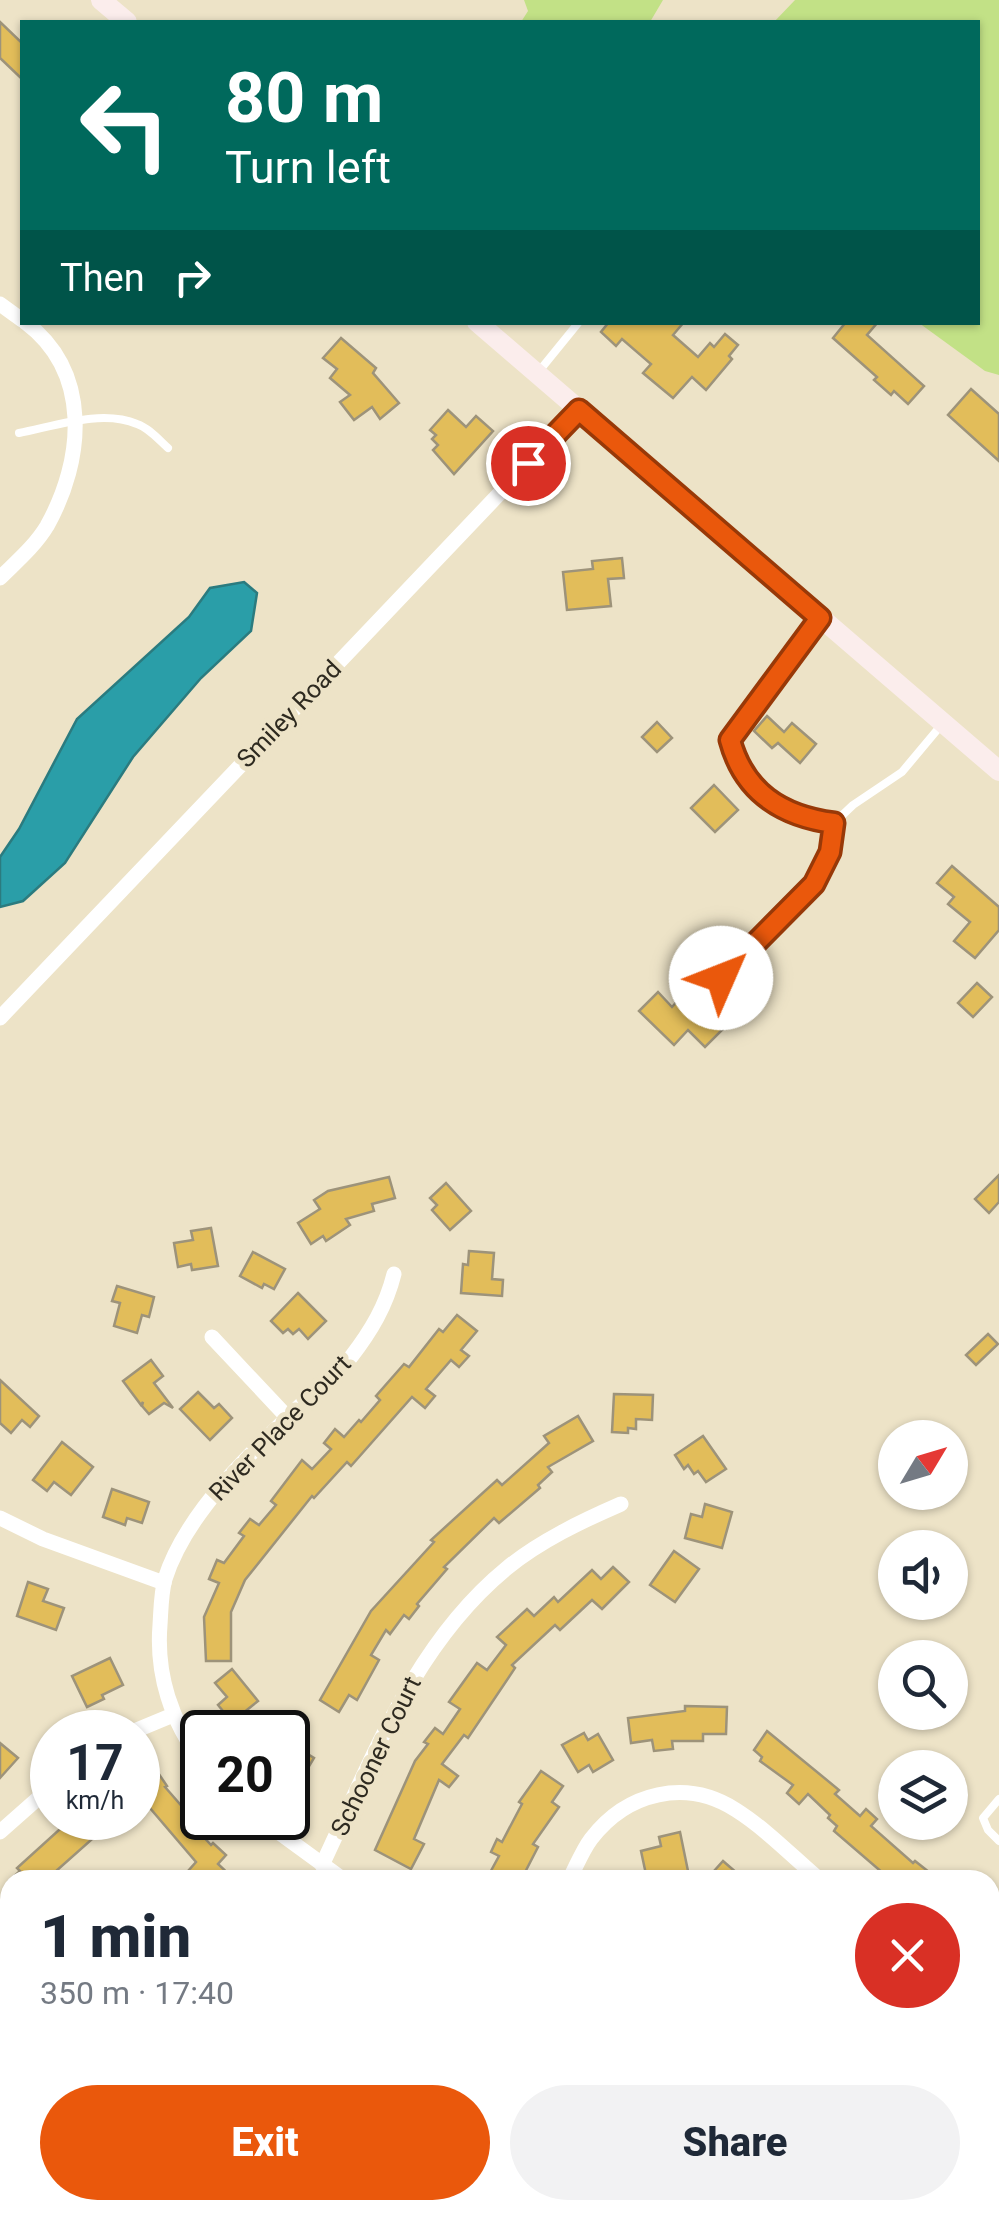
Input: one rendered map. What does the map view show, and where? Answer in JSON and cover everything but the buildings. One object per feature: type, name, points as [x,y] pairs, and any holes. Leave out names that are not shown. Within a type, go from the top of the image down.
[{"type":"main road","points":[[100,0],[125,20]]},
{"type":"main road","points":[[480,325],[999,772]]},
{"type":"street","points":[[0,578],[46,528],[60,494],[78,422],[76,404],[60,360],[27,325]]},
{"type":"street","name":"Smiley Road","points":[[0,1018],[579,410]]},
{"type":"street","name":"River Place Court","points":[[164,1582],[193,1520],[216,1491],[369,1334],[394,1274]]},
{"type":"street","points":[[212,1337],[289,1419]]},
{"type":"street","name":"Schooner Court","points":[[322,1866],[411,1680],[444,1634],[509,1566],[585,1520],[621,1504]]},
{"type":"street","points":[[0,1518],[43,1539],[164,1582],[158,1650],[180,1725]]},
{"type":"street","points":[[160,1721],[174,1715]]},
{"type":"street","points":[[574,1870],[590,1841],[609,1818],[634,1802],[676,1791],[718,1799],[808,1870]]},
{"type":"street","points":[[0,1832],[30,1805]]},
{"type":"street","points":[[288,1840],[328,1870]]},
{"type":"lane","points":[[537,374],[577,325]]},
{"type":"lane","points":[[19,434],[106,420],[136,423],[168,448]]},
{"type":"lane","points":[[820,618],[730,740],[737,768],[763,797],[807,820],[834,823]]},
{"type":"lane","points":[[721,978],[814,884],[830,852],[834,823],[902,772],[943,723]]},
{"type":"lane","points":[[999,1799],[983,1818],[999,1841]]},
{"type":"green space","points":[[524,0],[663,0],[651,20],[522,20],[528,11]]},
{"type":"green space","points":[[795,0],[999,0],[999,375],[985,371],[922,325],[980,325],[980,20],[776,20]]},
{"type":"water","points":[[244,582],[257,593],[251,631],[201,678],[133,757],[65,863],[23,901],[0,907],[0,857],[77,719],[189,617],[210,588]]},
{"type":"route","points":[[528,463],[579,410],[820,618],[730,740],[737,768],[763,797],[807,820],[834,823],[830,852],[814,884],[721,978]]}]
